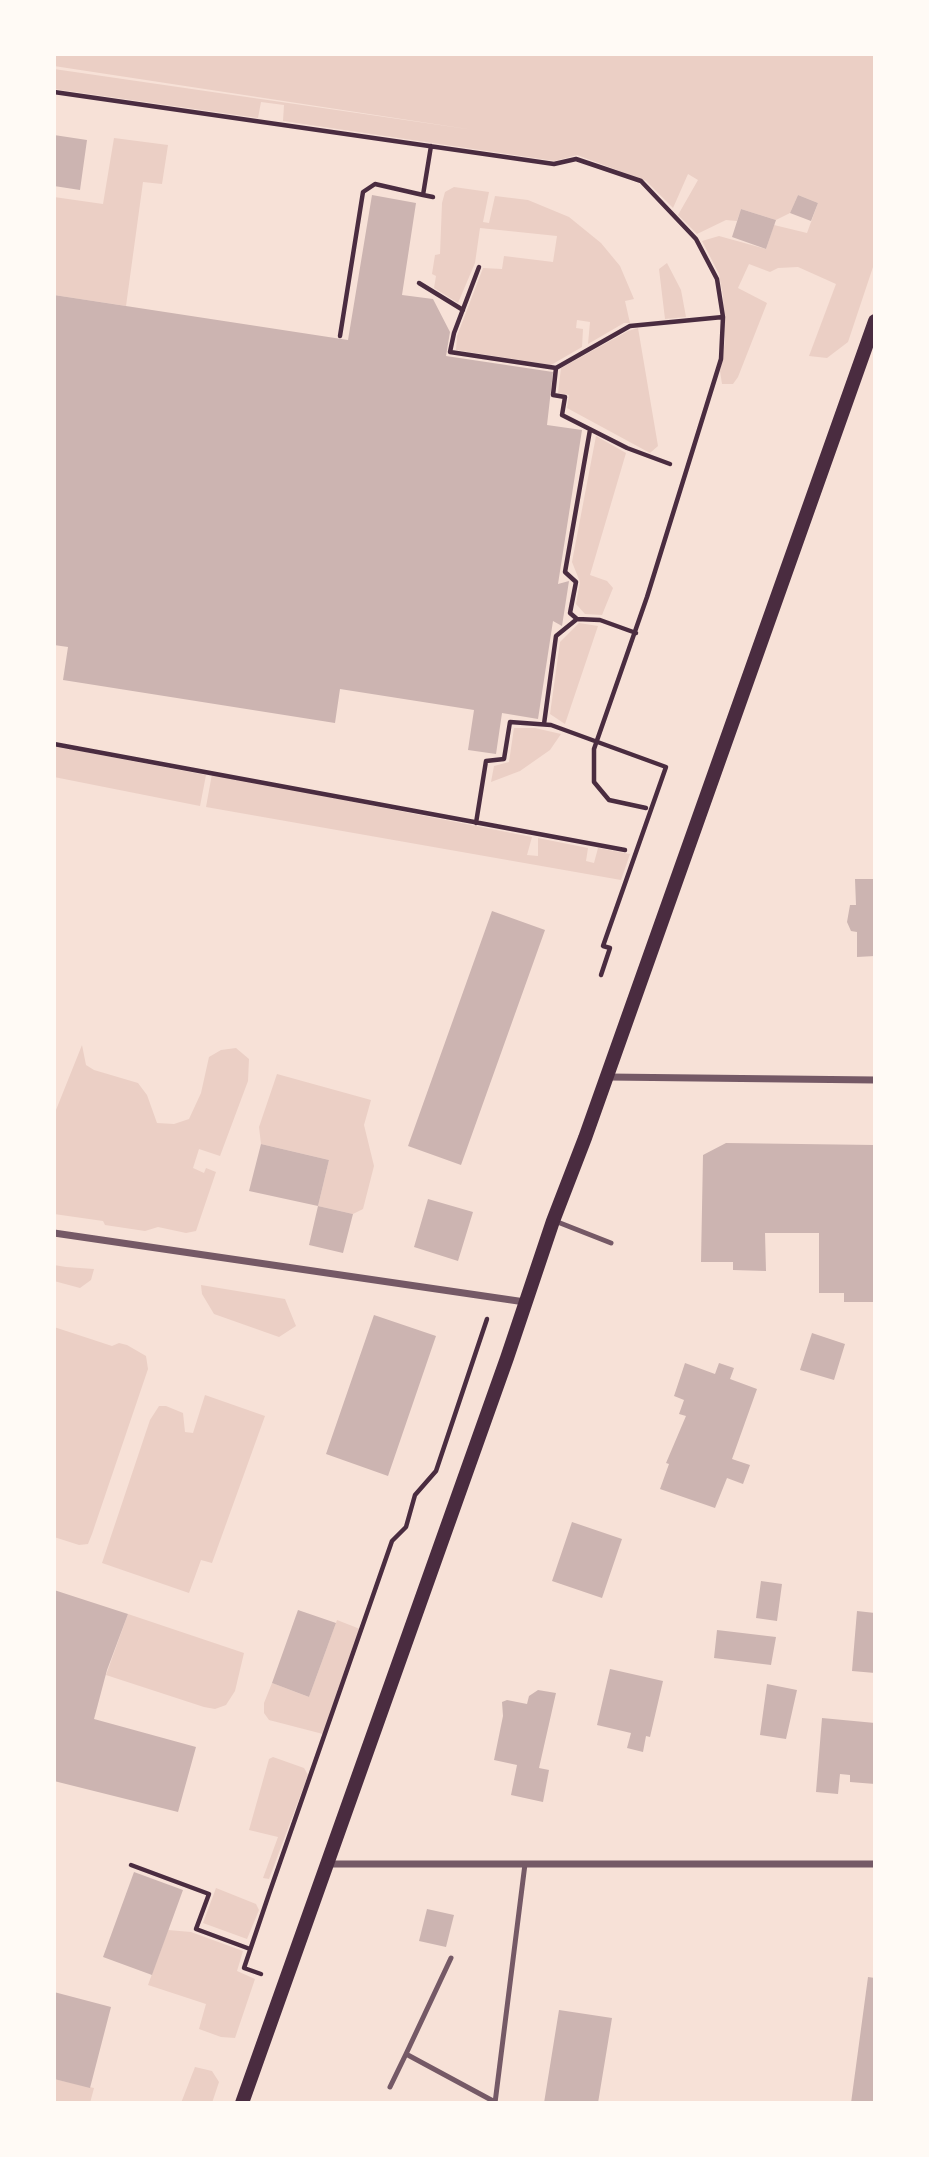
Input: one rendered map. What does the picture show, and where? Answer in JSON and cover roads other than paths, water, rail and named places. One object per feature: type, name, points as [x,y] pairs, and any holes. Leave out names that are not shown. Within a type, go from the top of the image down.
[{"type":"main road","points":[[242,2103],[553,1221],[607,1077],[875,321]]},
{"type":"street","points":[[607,1077],[875,1080]]},
{"type":"street","points":[[54,1233],[525,1303]]},
{"type":"street","points":[[326,1864],[875,1864]]},
{"type":"lane","points":[[553,1221],[611,1243]]},
{"type":"lane","points":[[406,2054],[495,2102],[525,1864]]},
{"type":"lane","points":[[390,2087],[451,1958]]}]
